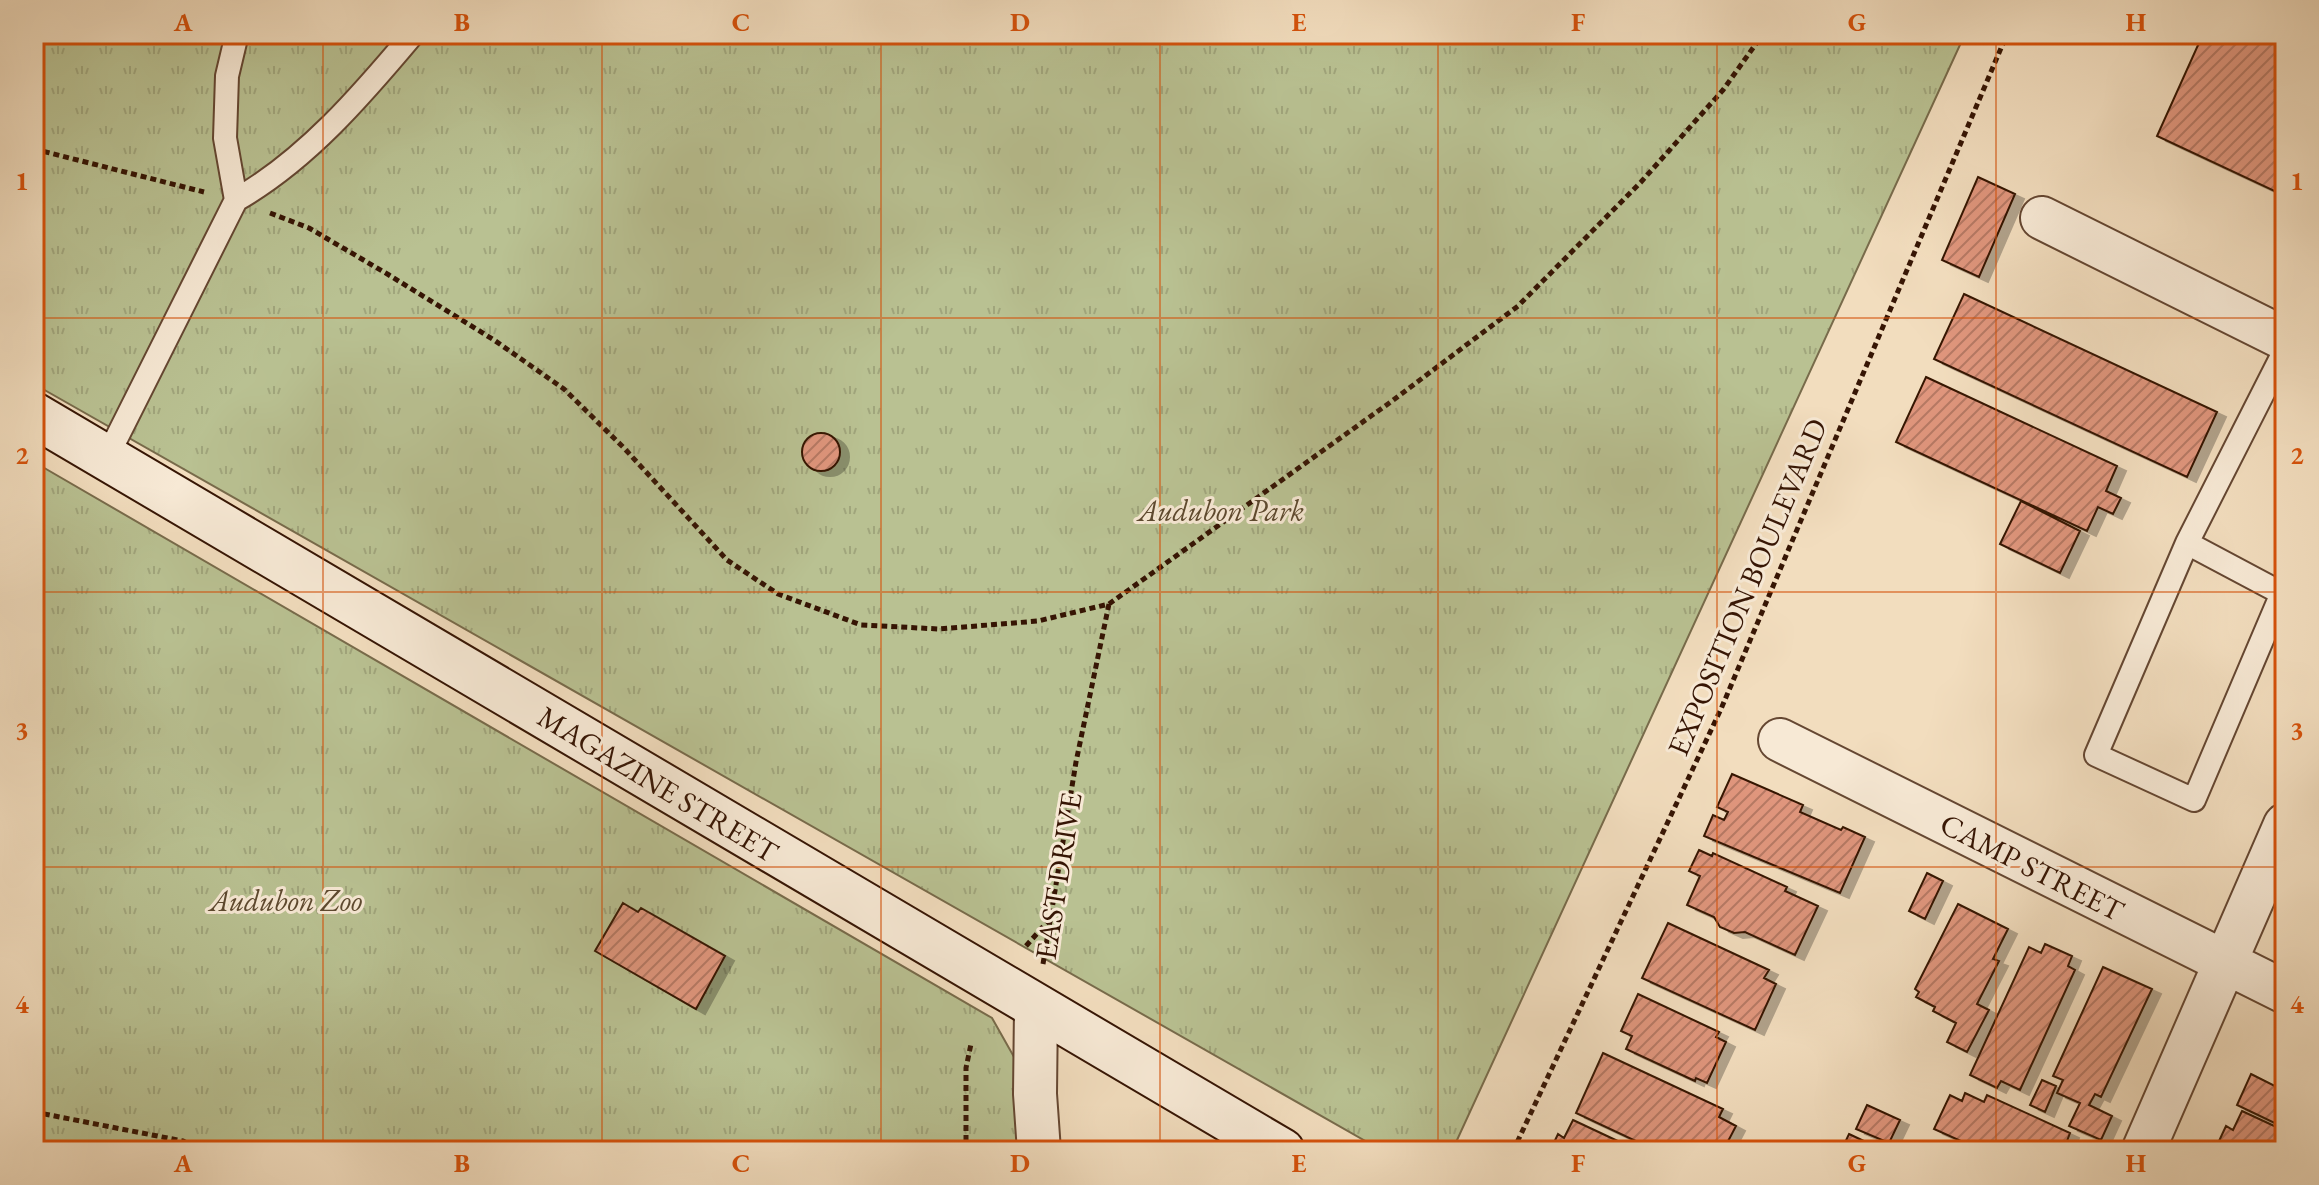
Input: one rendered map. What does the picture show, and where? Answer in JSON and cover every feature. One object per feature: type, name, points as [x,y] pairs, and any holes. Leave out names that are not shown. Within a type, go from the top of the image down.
[{"type":"street","points":[[2042,218],[2285,339]]},
{"type":"street","name":"MAGAZINE STREET","points":[[34,415],[1282,1151]]},
{"type":"street","name":"CAMP STREET","points":[[1780,740],[2285,992]]},
{"type":"street","points":[[2143,1151],[2285,825]]},
{"type":"street","points":[[1036,1008],[1035,1094],[1039,1151]]},
{"type":"lane","points":[[236,200],[225,138],[227,76],[237,34]]},
{"type":"lane","points":[[107,457],[236,200],[260,186],[322,134],[413,34]]},
{"type":"lane","points":[[2187,543],[2284,592],[2194,800],[2096,755],[2187,543],[2285,350]]},
{"type":"path","points":[[34,149],[236,200],[309,228],[494,340],[564,389],[624,448],[727,560],[778,594],[861,625],[939,629],[1038,621],[1109,604],[1392,401],[1518,306],[1651,170],[1723,90],[1763,34]]},
{"type":"path","name":"EXPOSITION BOULEVARD","points":[[1513,1151],[1721,709],[2007,34]]},
{"type":"path","name":"EAST DRIVE","points":[[1036,1008],[1076,762],[1109,604]]},
{"type":"path","points":[[1026,946],[1051,918]]},
{"type":"path","points":[[966,1151],[966,1068],[971,1044]]},
{"type":"path","points":[[34,1112],[183,1141],[202,1151]]},
{"type":"green space","name":"Audubon Park","points":[[34,34],[1965,34],[1452,1151],[1383,1151],[34,384]]},
{"type":"green space","name":"Audubon Zoo","points":[[34,462],[992,1018],[1035,1094],[1039,1151],[34,1151]]},
{"type":"building","points":[[2203,34],[2285,34],[2285,196],[2157,136]]},
{"type":"building","points":[[1978,177],[2015,194],[1979,277],[1942,260]]},
{"type":"building","points":[[1964,294],[2217,412],[2187,477],[1934,359]]},
{"type":"building","points":[[1926,377],[2117,466],[2106,491],[2121,498],[2113,514],[2098,507],[2087,531],[1896,442]]},
{"type":"building","points":[[821,433],[835,438],[840,452],[835,466],[821,471],[807,466],[802,452],[807,438]]},
{"type":"building","points":[[2021,501],[2080,531],[2060,573],[2000,544]]},
{"type":"building","points":[[1732,774],[1803,805],[1800,812],[1865,837],[1840,893],[1704,836],[1713,815],[1724,820],[1728,812],[1717,807]]},
{"type":"building","points":[[1699,850],[1712,856],[1713,853],[1787,887],[1785,891],[1818,906],[1795,955],[1745,932],[1734,933],[1720,927],[1714,917],[1687,905],[1700,876],[1689,871]]},
{"type":"building","points":[[1927,873],[1943,881],[1925,919],[1909,911]]},
{"type":"building","points":[[623,903],[638,912],[641,908],[725,956],[696,1009],[595,951]]},
{"type":"building","points":[[1958,904],[2008,929],[1993,959],[1999,961],[1977,1004],[1989,1010],[1967,1052],[1947,1042],[1956,1023],[1933,1011],[1935,1007],[1916,997],[1919,992],[1915,989]]},
{"type":"building","points":[[1668,923],[1769,970],[1764,978],[1776,984],[1755,1030],[1642,978]]},
{"type":"building","points":[[2045,944],[2072,956],[2068,966],[2075,970],[2020,1090],[2001,1081],[1997,1088],[1970,1075],[2029,947],[2041,953]]},
{"type":"building","points":[[2103,967],[2152,989],[2101,1097],[2095,1094],[2089,1105],[2112,1116],[2101,1140],[2069,1126],[2080,1103],[2057,1093],[2063,1080],[2053,1076]]},
{"type":"building","points":[[1638,994],[1719,1032],[1716,1037],[1726,1042],[1707,1083],[1696,1078],[1695,1081],[1626,1049],[1632,1036],[1621,1031]]},
{"type":"building","points":[[1603,1053],[1723,1109],[1719,1117],[1736,1126],[1723,1151],[1657,1151],[1576,1113]]},
{"type":"building","points":[[2251,1074],[2285,1091],[2285,1128],[2237,1105]]},
{"type":"building","points":[[2042,1080],[2056,1086],[2045,1112],[2030,1105]]},
{"type":"building","points":[[1965,1093],[1984,1102],[1987,1095],[2070,1133],[2067,1141],[2072,1143],[2068,1151],[1983,1151],[1934,1129],[1950,1095],[1962,1101]]},
{"type":"building","points":[[1867,1105],[1900,1120],[1889,1143],[1856,1129]]},
{"type":"building","points":[[2242,1111],[2285,1131],[2285,1151],[2241,1151],[2219,1141],[2226,1126],[2233,1130]]},
{"type":"building","points":[[1573,1120],[1639,1151],[1550,1151],[1558,1134],[1564,1138]]},
{"type":"building","points":[[1849,1134],[1885,1151],[1841,1151]]}]
